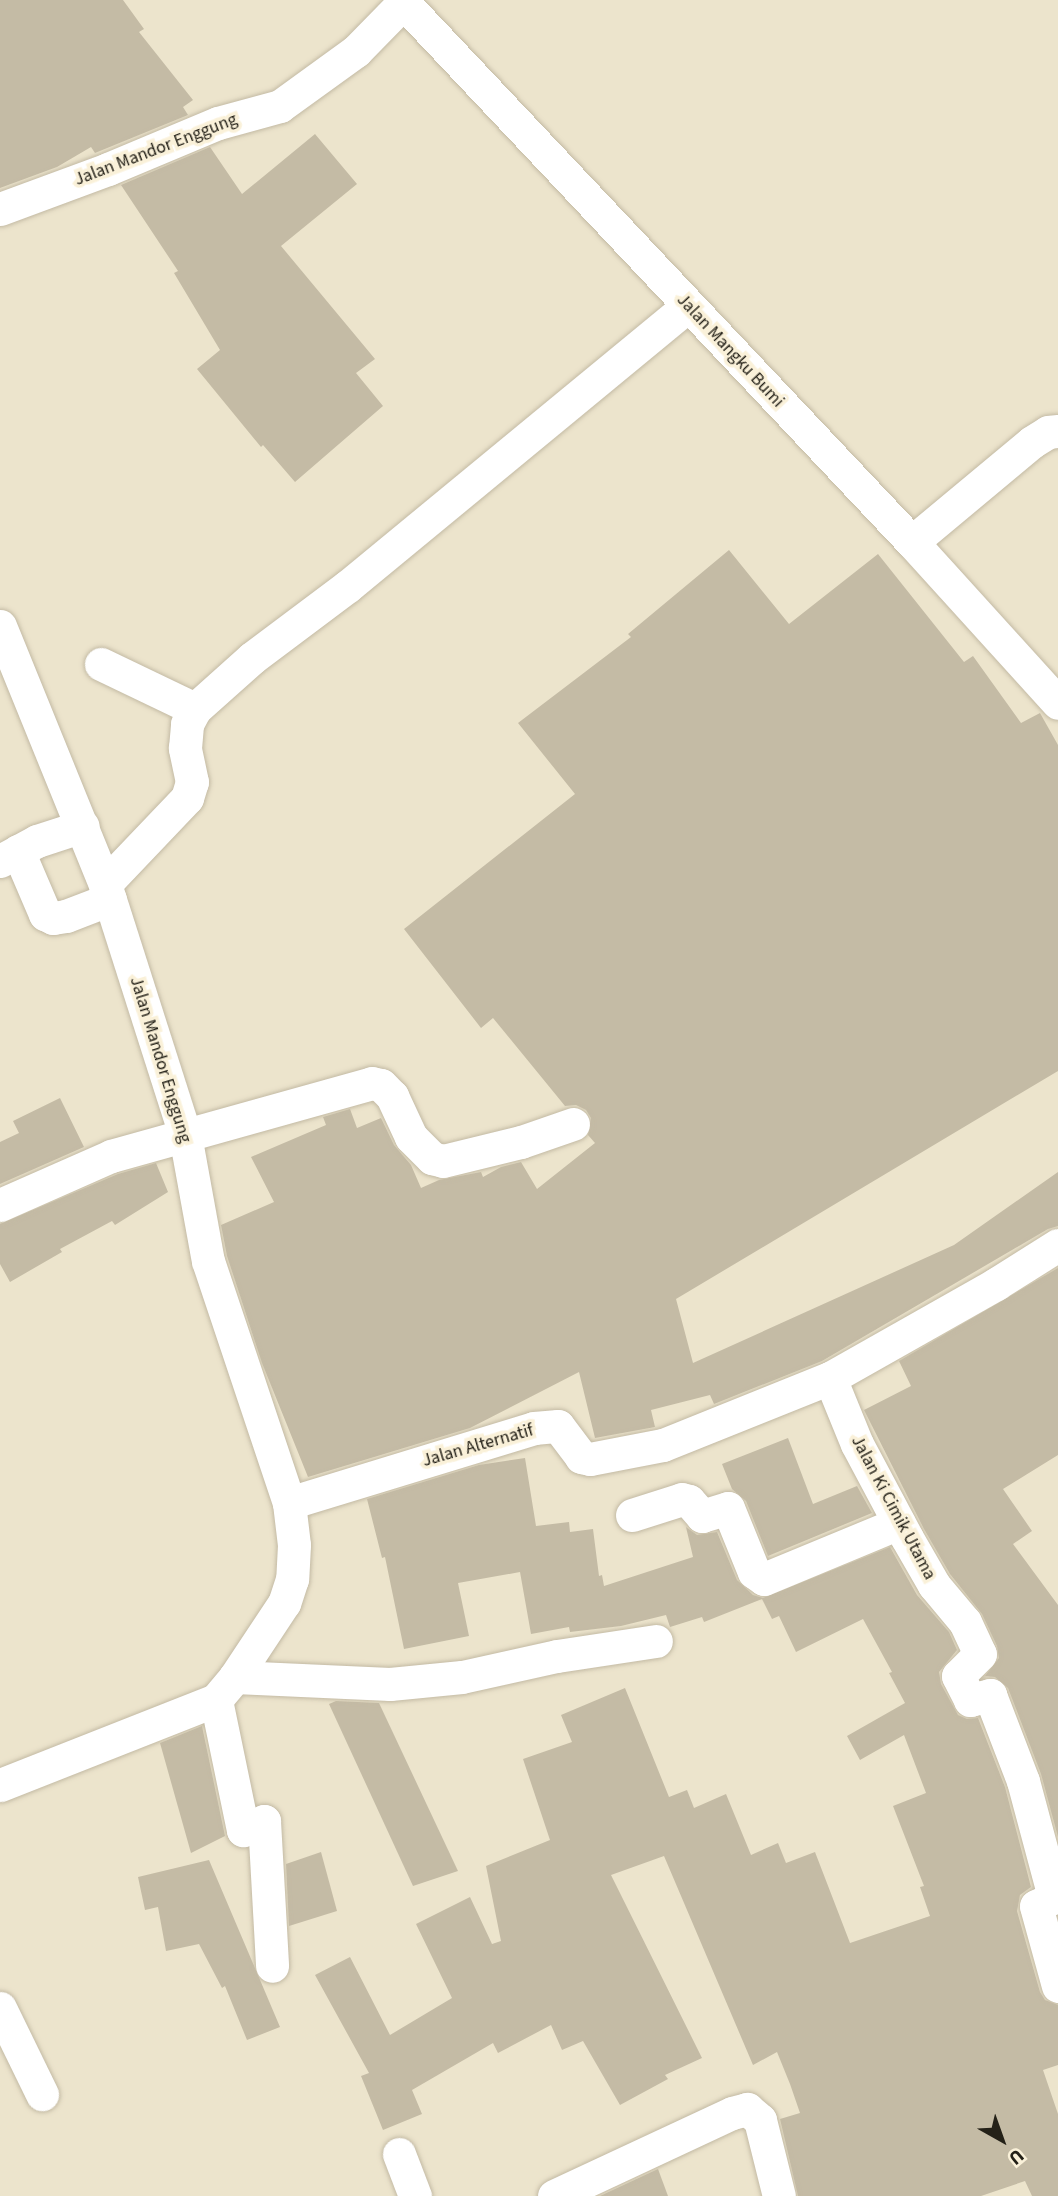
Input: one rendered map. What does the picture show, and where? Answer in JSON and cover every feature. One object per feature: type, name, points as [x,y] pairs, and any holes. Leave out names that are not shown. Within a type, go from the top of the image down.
[{"type":"street","name":"Jalan Mandor Enggung","points":[[0,209],[108,169],[218,123],[280,106],[356,51],[404,1]]},
{"type":"street","name":"Jalan Mangku Bumi","points":[[404,1],[912,542],[1058,703]]},
{"type":"street","points":[[83,826],[37,841],[9,856],[45,914],[53,918],[66,916],[107,891],[187,799],[192,782],[185,748],[187,724],[195,709],[252,658],[359,577],[688,306]]},
{"type":"street","points":[[912,542],[1032,442],[1048,432],[1058,431]]},
{"type":"street","name":"Jalan Mandor Enggung","points":[[0,626],[107,891],[185,1135],[208,1261],[289,1503]]},
{"type":"street","points":[[101,664],[195,709]]},
{"type":"street","points":[[0,1205],[111,1156],[372,1083],[381,1085],[393,1096],[411,1137],[432,1158],[443,1161],[521,1142],[573,1124]]},
{"type":"street","name":"Jalan Alternatif","points":[[289,1503],[534,1428],[558,1426],[581,1457],[590,1459],[663,1445],[830,1378],[996,1284],[1058,1245]]},
{"type":"street","name":"Jalan Ki Cimik Utama","points":[[830,1378],[857,1444],[899,1522],[934,1586],[965,1622],[980,1654],[958,1676],[970,1700],[990,1695],[1023,1781],[1054,1896],[1036,1906],[1058,1986]]},
{"type":"street","points":[[632,1515],[682,1499],[689,1501],[702,1516],[728,1508],[754,1572],[764,1579],[899,1522]]},
{"type":"street","points":[[272,1966],[264,1821],[243,1830],[226,1688],[284,1603],[292,1578],[294,1545],[289,1503]]},
{"type":"street","points":[[0,1785],[226,1688],[390,1684],[462,1677],[557,1656],[656,1641]]},
{"type":"street","points":[[0,2008],[42,2094]]},
{"type":"street","points":[[554,2196],[732,2113],[747,2109],[760,2120],[779,2196]]},
{"type":"street","points":[[398,2154],[415,2196]]},
{"type":"building","points":[[0,0],[123,0],[144,29],[139,32],[193,100],[183,107],[188,115],[95,153],[91,147],[57,167],[0,188]]},
{"type":"building","points":[[315,134],[357,184],[281,246],[375,359],[356,373],[383,406],[295,482],[263,445],[261,447],[197,369],[220,350],[174,273],[178,271],[121,185],[210,147],[242,194]]},
{"type":"building","points":[[729,550],[789,624],[878,554],[964,662],[973,656],[1021,723],[1040,713],[1058,745],[1058,1071],[676,1299],[693,1363],[954,1245],[1058,1172],[1058,1226],[1048,1229],[822,1361],[714,1404],[710,1395],[651,1410],[655,1427],[595,1438],[579,1372],[470,1428],[308,1477],[262,1363],[227,1256],[221,1225],[274,1202],[251,1157],[326,1125],[323,1117],[350,1109],[357,1128],[381,1118],[394,1145],[411,1165],[421,1188],[439,1180],[481,1172],[483,1177],[501,1167],[521,1162],[537,1189],[595,1143],[588,1135],[591,1118],[586,1110],[576,1105],[565,1106],[493,1018],[481,1028],[404,929],[575,794],[518,723],[631,637],[628,634]]},
{"type":"building","points":[[60,1098],[84,1147],[0,1184],[0,1142],[19,1133],[13,1121]]},
{"type":"building","points":[[156,1163],[168,1192],[115,1225],[112,1221],[60,1249],[62,1252],[10,1282],[0,1264],[0,1224],[118,1174]]},
{"type":"building","points":[[1058,1268],[1058,1455],[1003,1489],[1032,1531],[1013,1544],[1058,1605],[1058,1837],[1041,1774],[1008,1688],[995,1677],[985,1676],[999,1658],[997,1646],[982,1614],[950,1574],[924,1529],[864,1410],[911,1386],[899,1361]]},
{"type":"building","points":[[788,1438],[813,1504],[857,1486],[872,1513],[768,1556],[746,1501],[732,1489],[722,1464]]},
{"type":"building","points":[[525,1458],[536,1526],[569,1522],[570,1532],[593,1529],[599,1576],[602,1575],[604,1586],[693,1557],[686,1527],[697,1535],[717,1532],[737,1580],[753,1595],[763,1598],[890,1547],[917,1595],[949,1632],[957,1650],[939,1672],[941,1684],[958,1715],[967,1719],[978,1718],[1005,1787],[1031,1887],[1020,1895],[1017,1911],[1040,1992],[1045,2000],[1058,2005],[1058,2065],[1043,2070],[1058,2114],[1058,2196],[1032,2196],[1025,2181],[981,2196],[798,2196],[780,2119],[800,2113],[790,2084],[777,2052],[753,2065],[664,1856],[611,1875],[702,2058],[665,2075],[668,2079],[620,2105],[583,2041],[562,2050],[551,2025],[498,2053],[493,2043],[412,2090],[422,2114],[383,2130],[361,2076],[369,2073],[315,1975],[350,1957],[390,2035],[452,1998],[416,1924],[470,1897],[492,1944],[501,1941],[486,1866],[550,1840],[523,1759],[572,1742],[561,1715],[625,1688],[669,1797],[687,1790],[694,1808],[726,1794],[751,1855],[778,1843],[786,1863],[815,1852],[850,1943],[930,1916],[920,1887],[924,1886],[893,1806],[926,1793],[904,1735],[860,1760],[847,1736],[905,1703],[889,1673],[892,1672],[863,1619],[796,1652],[779,1616],[772,1619],[762,1599],[704,1622],[702,1617],[670,1627],[666,1615],[621,1626],[570,1632],[569,1627],[531,1634],[520,1572],[458,1583],[469,1636],[404,1649],[385,1557],[382,1558],[367,1499],[479,1465]]},
{"type":"building","points":[[336,1701],[379,1703],[458,1871],[413,1886],[329,1704]]},
{"type":"building","points":[[202,1726],[225,1836],[191,1853],[160,1743]]},
{"type":"building","points":[[321,1852],[337,1911],[289,1926],[286,1864]]},
{"type":"building","points":[[209,1860],[280,2027],[247,2040],[225,1986],[222,1988],[199,1944],[166,1951],[158,1907],[145,1910],[138,1877]]},
{"type":"building","points":[[658,2169],[668,2196],[600,2196]]}]
